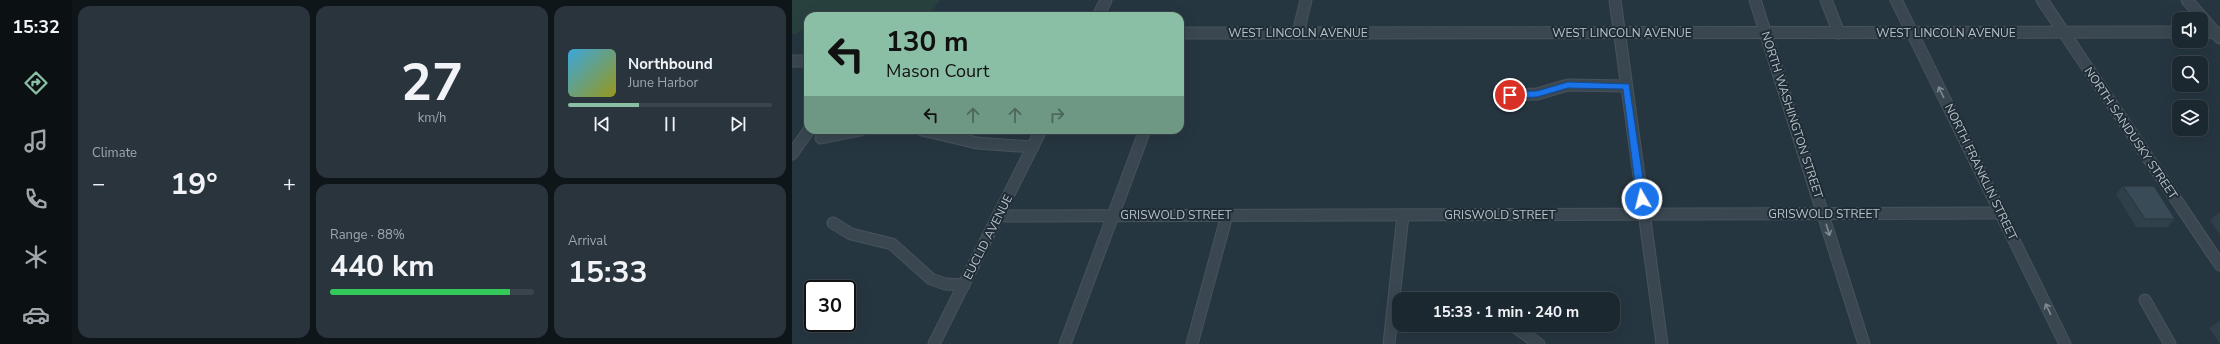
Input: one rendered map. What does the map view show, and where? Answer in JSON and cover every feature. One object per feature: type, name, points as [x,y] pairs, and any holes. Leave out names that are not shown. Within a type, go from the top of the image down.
[{"type":"street","points":[[1100,12],[1106,0]]},
{"type":"street","points":[[1298,33],[1306,0]]},
{"type":"street","points":[[1615,0],[1662,344]]},
{"type":"street","name":"NORTH WASHINGTON STREET","points":[[1755,0],[1864,344]]},
{"type":"street","points":[[1826,0],[1839,33]]},
{"type":"street","name":"NORTH FRANKLIN STREET","points":[[1896,0],[2065,344]]},
{"type":"street","name":"NORTH SANDUSKY STREET","points":[[2042,0],[2220,265]]},
{"type":"street","points":[[2187,0],[2218,34]]},
{"type":"street","name":"WEST LINCOLN AVENUE","points":[[1184,34],[2172,32]]},
{"type":"street","points":[[2208,33],[2218,34]]},
{"type":"street","points":[[792,61],[804,61]]},
{"type":"street","points":[[1510,95],[1537,94],[1568,85],[1626,86]]},
{"type":"street","points":[[792,154],[807,134]]},
{"type":"street","points":[[821,138],[841,134]]},
{"type":"street","points":[[940,134],[977,142],[1033,147]]},
{"type":"street","name":"EUCLID AVENUE","points":[[934,344],[1039,134]]},
{"type":"street","points":[[1065,344],[1112,216],[1144,134]]},
{"type":"street","name":"GRISWOLD STREET","points":[[998,216],[2001,214]]},
{"type":"street","points":[[1192,344],[1227,215]]},
{"type":"street","points":[[1397,292],[1403,215]]},
{"type":"street","points":[[833,223],[837,228],[848,234],[892,244],[927,278],[942,283],[964,285]]},
{"type":"street","points":[[2145,300],[2170,344]]},
{"type":"street","points":[[1389,344],[1392,332]]},
{"type":"street","points":[[1522,332],[1539,344]]},
{"type":"green space","points":[[792,0],[940,0],[931,12],[804,12],[804,27],[797,34],[792,34]]},
{"type":"building","points":[[2123,186],[2154,186],[2175,219],[2145,219]]},
{"type":"route","points":[[1510,95],[1537,94],[1568,85],[1626,86],[1642,199]]}]
